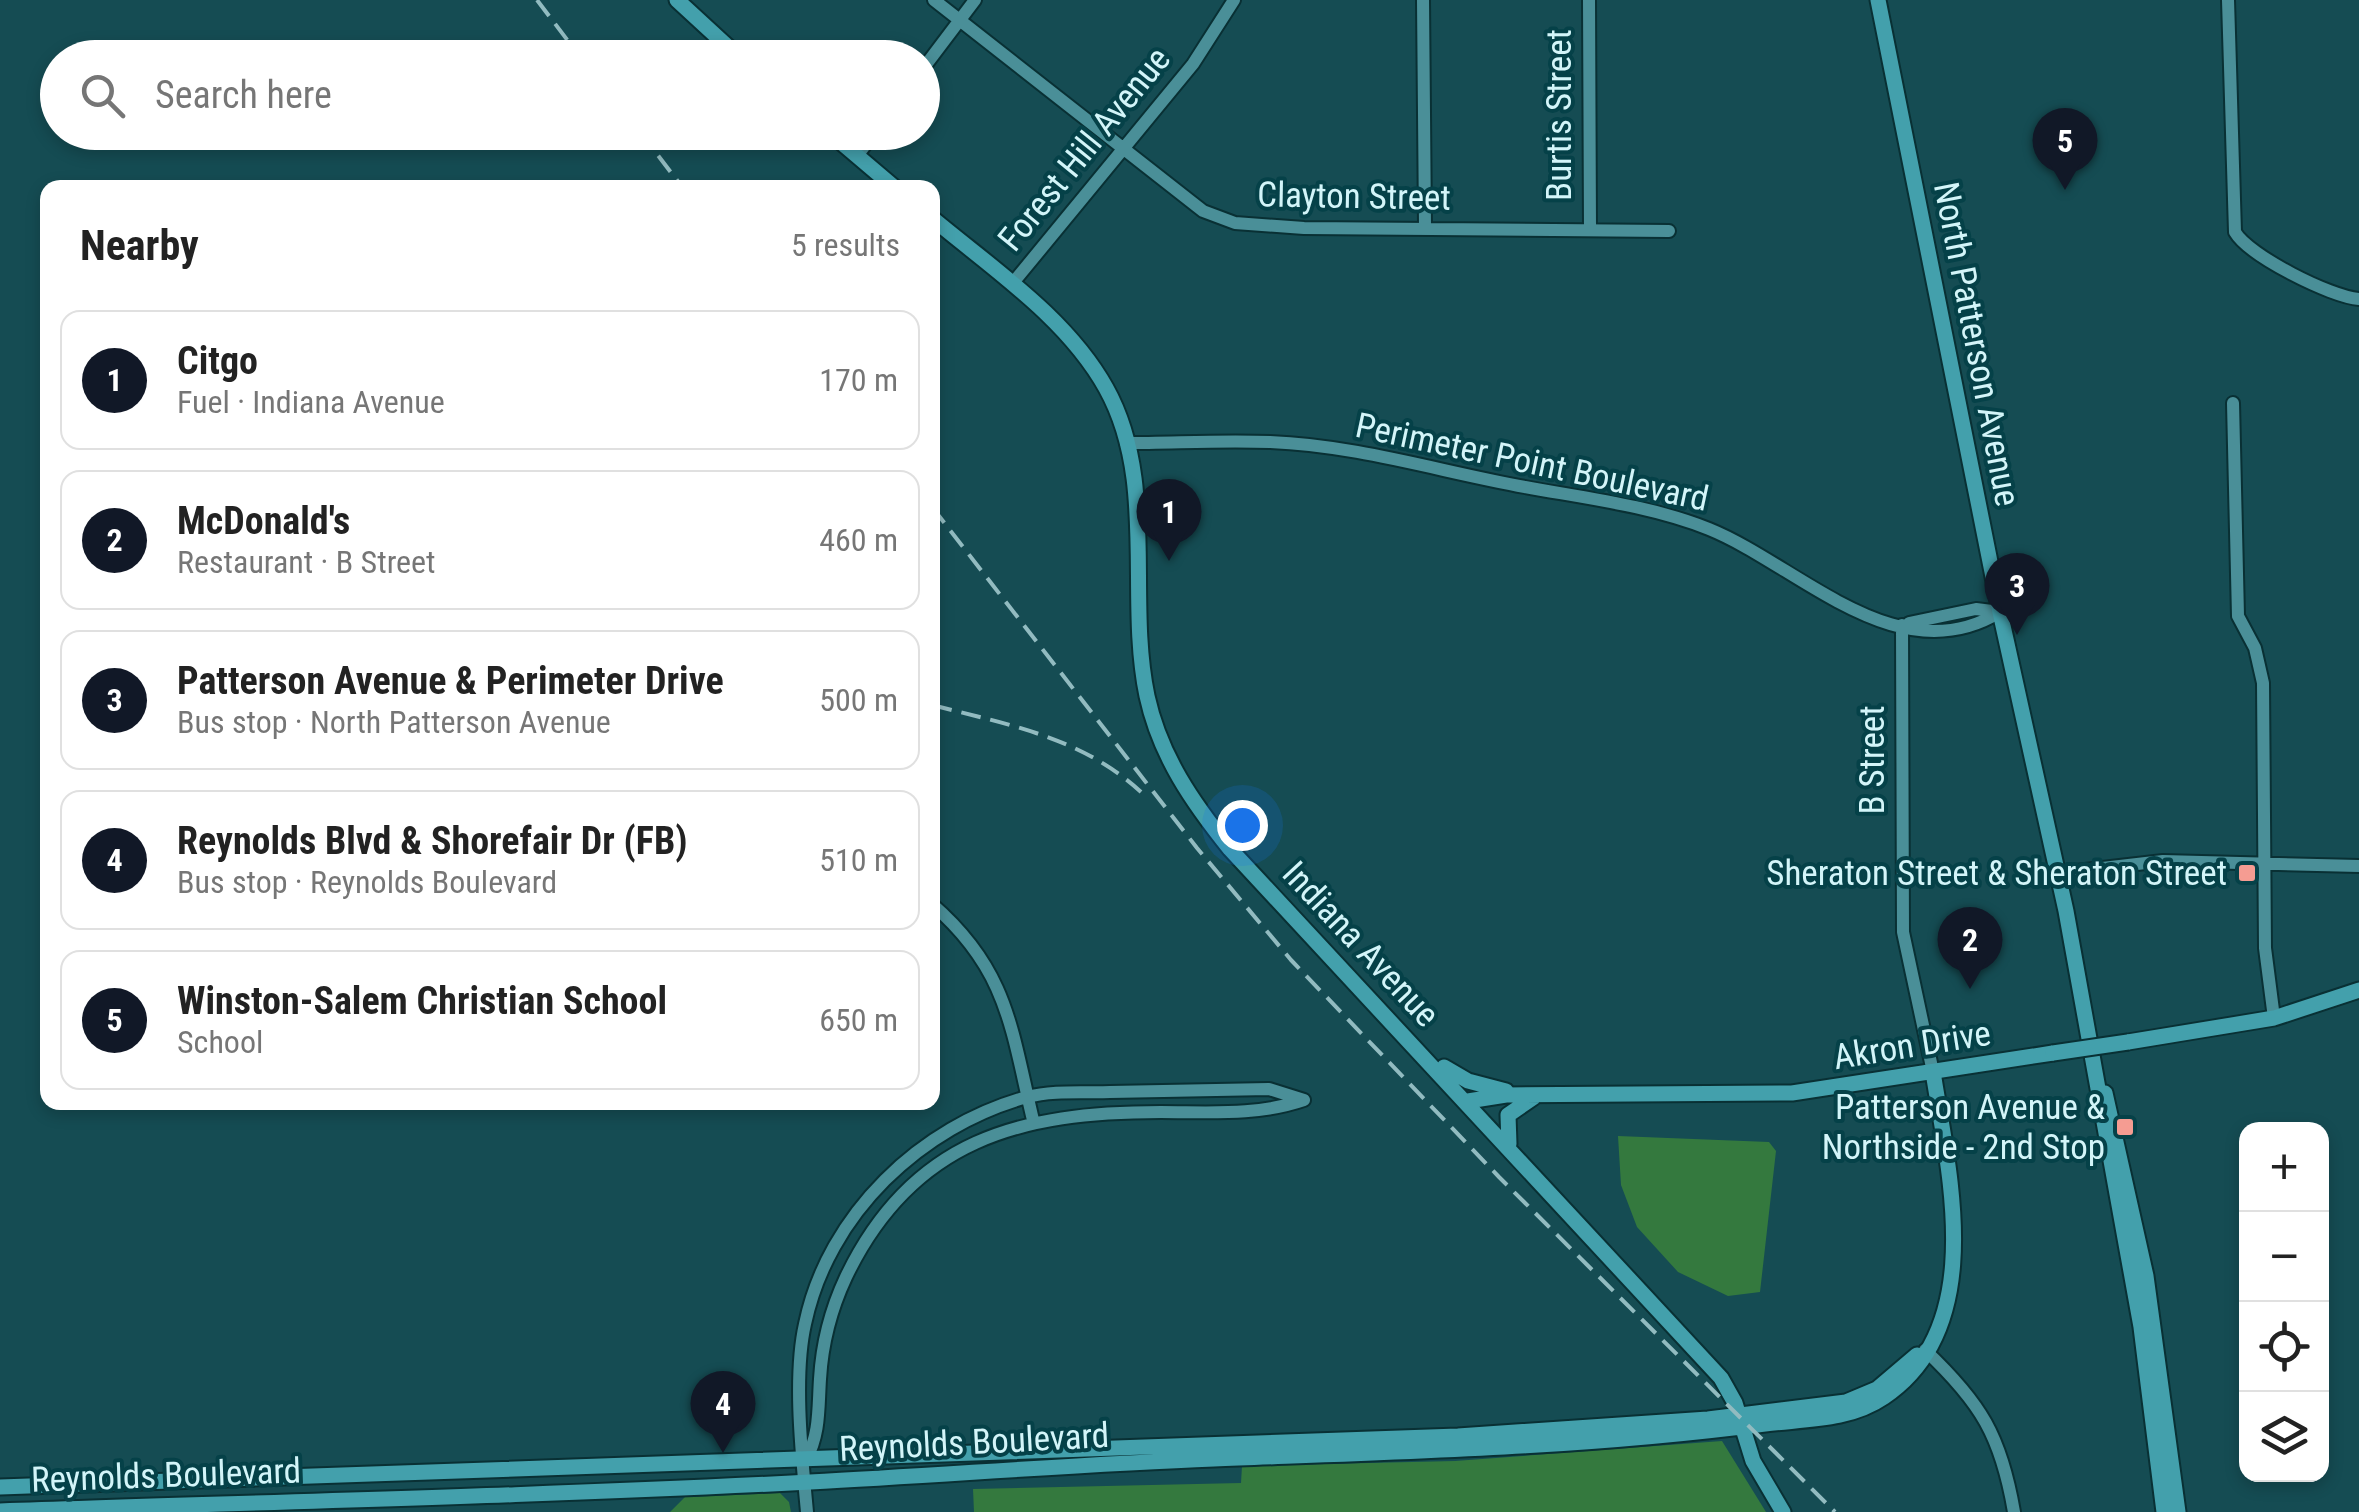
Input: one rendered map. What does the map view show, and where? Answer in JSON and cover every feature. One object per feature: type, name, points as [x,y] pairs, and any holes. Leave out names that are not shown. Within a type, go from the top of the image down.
[{"type":"main road","points":[[677,0],[720,40]]},
{"type":"main road","name":"North Patterson Avenue","points":[[1878,0],[2000,612],[2059,873],[2101,1124],[2141,1326],[2164,1512]]},
{"type":"main road","points":[[850,150],[886,180]]},
{"type":"main road","name":"Indiana Avenue","points":[[940,225],[1078,343],[1108,391],[1126,443],[1136,498],[1147,696],[1164,749],[1192,802],[1230,849],[1468,1101],[1720,1378],[1753,1461],[1783,1512]]},
{"type":"main road","name":"Akron Drive","points":[[1468,1101],[1531,1095],[1792,1093],[2274,1018],[2359,990]]},
{"type":"main road","points":[[1419,1049],[1462,1079],[1531,1095]]},
{"type":"main road","name":"North Patterson Avenue","points":[[2092,1053],[2114,1122],[2146,1276],[2178,1512]]},
{"type":"main road","name":"Reynolds Boulevard","points":[[0,1511],[805,1482],[1208,1459],[1465,1450],[1849,1413],[1883,1398],[1909,1375],[1949,1302],[1954,1253],[1933,1072]]},
{"type":"main road","points":[[1510,1148],[1506,1125],[1510,1112],[1531,1095]]},
{"type":"main road","name":"Reynolds Boulevard","points":[[0,1487],[1458,1436],[1740,1422]]},
{"type":"street","name":"Clayton Street","points":[[934,0],[1191,203],[1235,224],[1669,232]]},
{"type":"street","points":[[940,46],[974,0]]},
{"type":"street","name":"Forest Hill Avenue","points":[[1012,284],[1193,64],[1234,0]]},
{"type":"street","points":[[1423,0],[1424,226]]},
{"type":"street","name":"Burtis Street","points":[[1589,0],[1590,229]]},
{"type":"street","points":[[2228,0],[2235,232],[2246,248],[2332,296],[2359,299]]},
{"type":"street","points":[[857,156],[862,150]]},
{"type":"street","points":[[2233,403],[2238,616],[2255,648],[2263,683],[2265,948],[2274,1018]]},
{"type":"street","name":"Perimeter Point Boulevard","points":[[1126,443],[1297,445],[1686,520],[1744,544],[1835,602],[1902,625],[1954,628],[1980,624],[2000,612]]},
{"type":"street","name":"B Street","points":[[1902,625],[1903,932],[1933,1072]]},
{"type":"street","points":[[2059,873],[2163,861],[2359,866]]},
{"type":"street","points":[[940,911],[967,934],[1004,998],[1033,1120]]},
{"type":"street","points":[[806,1460],[818,1436],[824,1342],[860,1250],[914,1184],[948,1158],[1000,1130],[1033,1120],[1118,1112],[1270,1112],[1304,1100],[1270,1089],[1028,1097],[954,1128],[906,1159],[881,1183],[832,1248],[804,1326],[800,1436],[806,1460],[807,1512]]},
{"type":"street","points":[[1924,1350],[1983,1412],[2000,1446],[2014,1512]]},
{"type":"green space","points":[[1618,1136],[1769,1142],[1776,1151],[1760,1292],[1728,1296],[1678,1272],[1637,1227],[1621,1185]]},
{"type":"green space","points":[[1722,1441],[1766,1512],[974,1512],[973,1489],[1241,1483],[1242,1466],[1455,1461]]},
{"type":"green space","points":[[780,1493],[789,1502],[791,1512],[670,1512],[685,1497]]},
{"type":"railway","points":[[537,0],[567,40]]},
{"type":"railway","points":[[654,150],[677,180]]},
{"type":"railway","points":[[940,517],[1197,848],[1291,960],[1499,1177],[1835,1512]]},
{"type":"railway","points":[[940,707],[1043,735],[1094,758],[1141,792]]},
{"type":"place","name":"Winston-Salem Christian School","points":[[2065,190]]},
{"type":"place","name":"Citgo","points":[[1169,561]]},
{"type":"place","name":"Patterson Avenue & Perimeter Drive","points":[[2017,635]]},
{"type":"place","name":"Sheraton Street & Sheraton Street","points":[[2247,873]]},
{"type":"place","name":"McDonald's","points":[[1970,989]]},
{"type":"place","name":"Patterson Avenue & Northside - 2nd Stop","points":[[2125,1127]]},
{"type":"place","name":"Reynolds Blvd & Shorefair Dr (FB)","points":[[723,1453]]}]
